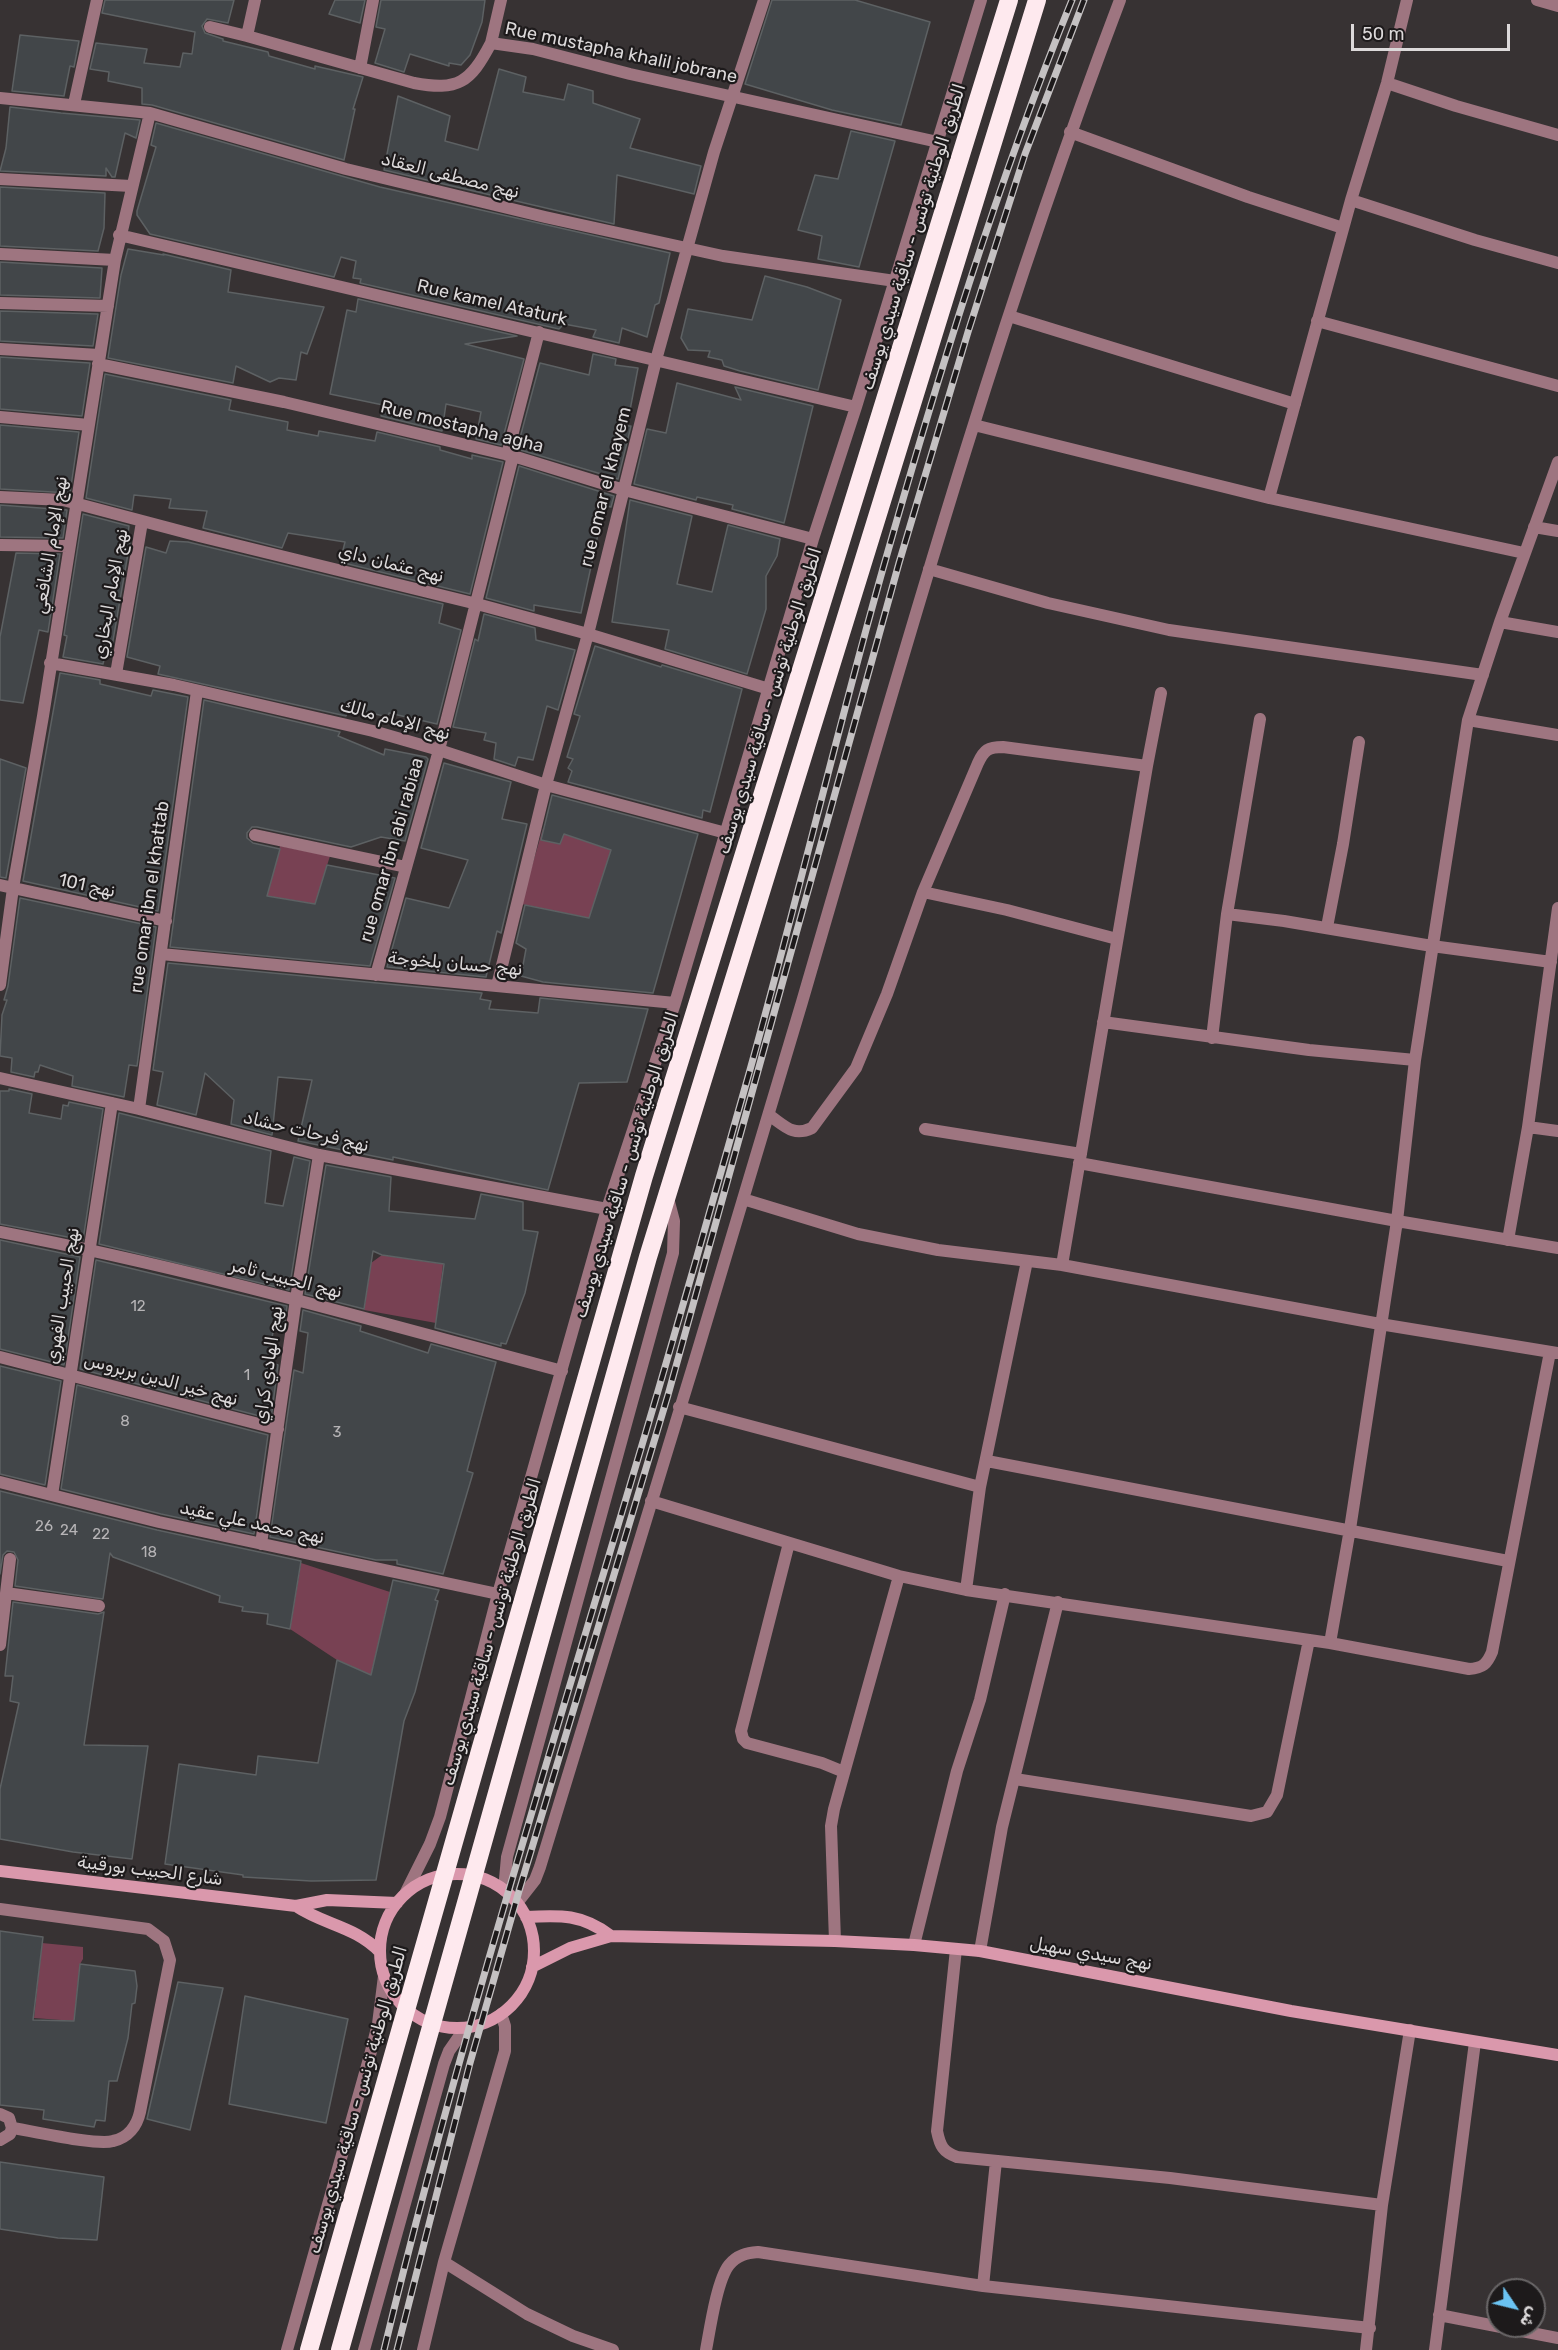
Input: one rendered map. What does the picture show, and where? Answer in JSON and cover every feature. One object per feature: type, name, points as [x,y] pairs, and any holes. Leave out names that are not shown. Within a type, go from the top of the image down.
[{"type":"highway","name":"الطريق الوطنية تونس - ساقية سيدي يوسف","points":[[309,2350],[623,1250],[1010,0]]},
{"type":"highway","points":[[340,2350],[648,1257],[1037,0]]},
{"type":"main road","name":"شارع الحبيب بورقيبة","points":[[0,1871],[296,1906],[327,1900],[401,1899]]},
{"type":"main road","points":[[454,1874],[480,1878],[504,1890],[517,1903],[526,1917],[532,1933],[534,1950],[532,1967],[526,1985],[515,2001],[501,2014],[484,2023],[465,2028],[448,2028],[431,2024],[402,2006],[391,1992],[384,1976],[380,1952],[384,1926],[401,1899],[420,1884],[436,1877],[454,1874]]},
{"type":"main road","name":"شارع الحبيب بورقيبة","points":[[296,1906],[313,1916],[353,1931],[380,1952]]},
{"type":"main road","points":[[526,1917],[573,1916],[586,1920],[611,1936]]},
{"type":"main road","name":"نهج سيدي سهيل","points":[[532,1967],[570,1947],[611,1936],[914,1945],[980,1952],[1291,2011],[1558,2055]]},
{"type":"street","points":[[74,104],[97,0]]},
{"type":"street","points":[[247,36],[255,0]]},
{"type":"street","points":[[360,68],[373,0]]},
{"type":"street","points":[[490,43],[501,0]]},
{"type":"street","name":"rue omar el khayem","points":[[496,986],[546,785],[588,634],[656,360],[714,152],[764,0]]},
{"type":"street","points":[[517,1903],[535,1880],[540,1867],[769,1115],[929,569],[1070,132],[1120,0]]},
{"type":"street","points":[[1269,498],[1343,228],[1387,82],[1407,0]]},
{"type":"street","points":[[1537,0],[1558,6]]},
{"type":"street","points":[[401,1899],[430,1844],[440,1817],[498,1594],[607,1209],[675,1003],[813,539],[938,142],[977,1]]},
{"type":"street","name":"Rue mustapha khalil jobrane","points":[[210,27],[432,86],[462,82],[479,64],[490,43],[533,49],[630,74],[938,142]]},
{"type":"street","points":[[1387,82],[1456,106],[1558,135]]},
{"type":"street","name":"نهج مصطفى العقاد","points":[[0,98],[150,113],[346,169],[533,215],[723,256],[895,281]]},
{"type":"street","name":"نهج الإمام الشافعي","points":[[0,985],[119,235],[150,113]]},
{"type":"street","points":[[1070,132],[1248,197],[1343,228]]},
{"type":"street","points":[[0,179],[131,186]]},
{"type":"street","points":[[1351,200],[1475,240],[1558,263]]},
{"type":"street","name":"Rue kamel Ataturk","points":[[119,235],[856,407]]},
{"type":"street","points":[[0,254],[115,260]]},
{"type":"street","points":[[0,303],[108,306]]},
{"type":"street","points":[[1009,316],[1295,404]]},
{"type":"street","points":[[1317,321],[1558,386]]},
{"type":"street","name":"rue omar ibn abi rabiaa","points":[[376,975],[477,604],[539,332]]},
{"type":"street","points":[[0,349],[99,359]]},
{"type":"street","name":"Rue mostapha agha","points":[[99,359],[510,456],[624,490],[813,539]]},
{"type":"street","points":[[0,417],[89,425]]},
{"type":"street","points":[[974,425],[1269,498],[1524,553]]},
{"type":"street","points":[[1330,1643],[1350,1529],[1397,1221],[1414,1060],[1468,720],[1524,553],[1558,462]]},
{"type":"street","name":"نهج عثمان داي","points":[[0,497],[63,500],[142,522],[477,604],[588,634],[769,689]]},
{"type":"street","name":"نهج الإمام البخاري","points":[[116,674],[142,522]]},
{"type":"street","points":[[1534,527],[1558,531]]},
{"type":"street","points":[[0,545],[69,546]]},
{"type":"street","points":[[929,569],[1048,603],[1169,630],[1483,675]]},
{"type":"street","points":[[1500,622],[1558,632]]},
{"type":"street","name":"نهج الإمام مالك","points":[[50,663],[197,691],[373,731],[546,785],[726,833]]},
{"type":"street","name":"rue omar ibn el khattab","points":[[139,1109],[197,691]]},
{"type":"street","points":[[1062,1265],[1161,693]]},
{"type":"street","points":[[1212,1038],[1227,914],[1260,718]]},
{"type":"street","points":[[1468,720],[1558,735]]},
{"type":"street","points":[[1327,927],[1359,742]]},
{"type":"street","points":[[769,1115],[795,1132],[804,1132],[812,1128],[856,1068],[887,994],[923,892],[982,753],[990,747],[1147,766]]},
{"type":"street","points":[[255,835],[406,867]]},
{"type":"street","name":"نهج 101","points":[[0,885],[166,921]]},
{"type":"street","points":[[923,892],[1007,909],[1117,939]]},
{"type":"street","points":[[1508,1240],[1528,1127],[1558,908]]},
{"type":"street","points":[[1227,914],[1551,962]]},
{"type":"street","name":"نهج حسان بلخوجة","points":[[161,954],[675,1003]]},
{"type":"street","points":[[1545,1002],[1558,1004]]},
{"type":"street","points":[[1103,1022],[1309,1050],[1414,1060]]},
{"type":"street","name":"نهج فرحات حشاد","points":[[0,1078],[139,1109],[319,1155],[607,1209]]},
{"type":"street","name":"نهج الحبيب الفهري","points":[[52,1495],[112,1103]]},
{"type":"street","points":[[1528,1127],[1558,1131]]},
{"type":"street","points":[[925,1129],[1397,1221],[1558,1248]]},
{"type":"street","name":"نهج الهادي كراي","points":[[261,1544],[319,1155]]},
{"type":"street","points":[[504,1890],[507,1857],[673,1253],[674,1221],[667,1196]]},
{"type":"street","points":[[651,1501],[899,1576],[966,1590],[1330,1643],[1469,1669],[1483,1666],[1492,1652],[1508,1561],[1554,1352],[1380,1324],[1062,1265],[938,1250],[858,1234],[743,1199]]},
{"type":"street","name":"نهج الحبيب ثامر","points":[[0,1232],[88,1249],[296,1299],[562,1371]]},
{"type":"street","points":[[966,1590],[980,1487],[1026,1261]]},
{"type":"street","name":"نهج خير الدين بربروس","points":[[0,1357],[278,1430]]},
{"type":"street","points":[[680,1407],[980,1487]]},
{"type":"street","points":[[987,1461],[1508,1561]]},
{"type":"street","name":"نهج محمد علي عقيد","points":[[0,1482],[159,1522],[498,1594]]},
{"type":"street","points":[[789,1544],[741,1731],[742,1739],[747,1743],[822,1763],[844,1772]]},
{"type":"street","points":[[0,1645],[10,1559]]},
{"type":"street","points":[[835,1941],[831,1826],[899,1576]]},
{"type":"street","points":[[6,1593],[99,1606]]},
{"type":"street","points":[[914,1945],[957,1771],[980,1700],[1005,1594]]},
{"type":"street","points":[[980,1952],[1002,1827],[1058,1602]]},
{"type":"street","points":[[1015,1779],[1251,1816],[1267,1812],[1276,1795],[1309,1640]]},
{"type":"street","points":[[0,1909],[147,1929],[164,1941],[170,1960],[140,2112],[134,2128],[120,2139],[103,2142],[12,2128]]},
{"type":"street","points":[[956,1949],[937,2131],[945,2153],[957,2157],[1170,2178],[1382,2205]]},
{"type":"street","points":[[287,2350],[372,2047],[384,1976]]},
{"type":"street","points":[[423,2350],[444,2262],[505,2051],[505,2026],[501,2014]]},
{"type":"street","points":[[364,2350],[444,2064],[449,2051],[465,2028]]},
{"type":"street","points":[[1366,2350],[1382,2205],[1410,2030]]},
{"type":"street","points":[[1435,2350],[1475,2042]]},
{"type":"street","points":[[0,2114],[9,2118],[12,2128],[6,2138],[0,2140]]},
{"type":"street","points":[[982,2286],[996,2161]]},
{"type":"street","points":[[706,2350],[724,2272],[730,2264],[748,2253],[758,2252],[982,2286],[1370,2328]]},
{"type":"street","points":[[444,2262],[527,2314],[573,2336],[613,2350]]},
{"type":"street","points":[[1439,2315],[1558,2338]]},
{"type":"shaded area","points":[[543,828],[551,832],[565,832],[611,850],[589,918],[521,904]]},
{"type":"shaded area","points":[[280,846],[330,856],[315,904],[267,896]]},
{"type":"shaded area","points":[[382,1255],[443,1264],[436,1323],[364,1310],[371,1263]]},
{"type":"shaded area","points":[[301,1563],[390,1592],[371,1675],[337,1660],[290,1629]]},
{"type":"shaded area","points":[[42,1943],[83,1947],[74,2021],[34,2018]]},
{"type":"building","points":[[105,0],[234,0],[228,23],[207,19],[202,26],[205,33],[223,39],[223,41],[268,52],[269,56],[315,69],[315,66],[363,77],[353,109],[355,109],[344,160],[142,104],[142,88],[108,81],[109,72],[90,69],[96,43],[147,49],[144,63],[180,67],[183,53],[192,54],[195,32],[102,13]]},
{"type":"building","points":[[335,0],[365,0],[360,23],[329,14]]},
{"type":"building","points":[[381,0],[485,0],[482,22],[470,55],[461,65],[449,63],[449,66],[410,54],[404,72],[375,63],[385,29],[376,27]]},
{"type":"building","points":[[772,0],[855,0],[930,22],[901,125],[832,110],[745,84]]},
{"type":"building","points":[[20,35],[79,41],[74,67],[70,66],[64,96],[12,91]]},
{"type":"building","points":[[499,69],[526,77],[523,92],[564,100],[568,84],[593,91],[593,103],[640,119],[630,148],[701,166],[694,194],[617,175],[614,224],[384,170],[398,96],[450,116],[445,141],[478,150]]},
{"type":"building","points":[[10,107],[140,120],[136,138],[125,133],[115,177],[112,177],[106,168],[106,176],[0,171],[6,148]]},
{"type":"building","points":[[156,123],[380,187],[670,253],[659,303],[655,305],[647,337],[622,328],[619,343],[593,337],[596,330],[564,324],[559,329],[360,283],[361,279],[353,278],[356,261],[341,257],[334,277],[150,234],[137,215],[137,211],[156,147],[151,145]]},
{"type":"building","points":[[851,131],[895,141],[859,267],[818,259],[822,236],[798,230],[815,175],[838,179]]},
{"type":"building","points":[[0,187],[105,193],[104,228],[98,251],[0,246]]},
{"type":"building","points":[[128,249],[163,254],[231,270],[228,292],[324,307],[307,354],[301,352],[296,380],[279,378],[270,382],[236,366],[233,383],[108,358],[121,275]]},
{"type":"building","points":[[0,262],[102,268],[100,298],[0,295]]},
{"type":"building","points":[[765,276],[807,287],[841,300],[818,390],[724,366],[722,360],[708,357],[710,351],[688,350],[681,338],[688,309],[752,320]]},
{"type":"building","points":[[358,299],[517,336],[465,344],[524,359],[501,445],[476,439],[481,412],[446,404],[442,431],[381,416],[383,405],[330,394],[347,310],[356,312]]},
{"type":"building","points":[[0,311],[98,314],[93,346],[0,341]]},
{"type":"building","points":[[593,354],[616,359],[615,365],[638,368],[627,426],[631,426],[618,479],[517,449],[540,363],[589,375]]},
{"type":"building","points":[[0,357],[90,363],[82,416],[0,409]]},
{"type":"building","points":[[105,374],[231,400],[229,410],[288,422],[287,430],[318,436],[319,431],[375,441],[377,432],[440,447],[440,450],[472,459],[472,455],[503,462],[470,594],[340,562],[345,542],[288,533],[282,548],[203,528],[207,511],[169,508],[171,499],[134,495],[132,510],[86,498]]},
{"type":"building","points":[[677,383],[741,400],[735,387],[813,406],[784,523],[732,509],[733,505],[697,497],[696,500],[634,484],[647,429],[666,433]]},
{"type":"building","points":[[0,425],[79,432],[70,493],[0,489]]},
{"type":"building","points":[[519,466],[614,496],[611,507],[604,506],[581,613],[534,605],[534,611],[486,598]]},
{"type":"building","points":[[630,500],[692,516],[677,584],[712,592],[728,525],[780,539],[777,556],[766,576],[766,609],[747,674],[665,649],[669,630],[612,622]]},
{"type":"building","points":[[0,505],[67,510],[63,538],[0,537]]},
{"type":"building","points":[[83,514],[129,526],[127,541],[130,542],[111,652],[106,651],[103,664],[63,657],[67,636],[64,635]]},
{"type":"building","points":[[170,541],[188,542],[443,604],[439,623],[461,630],[437,724],[389,713],[388,717],[349,708],[346,716],[158,674],[160,666],[127,657],[146,547],[166,553]]},
{"type":"building","points":[[16,553],[60,554],[48,632],[39,630],[23,703],[0,700],[0,637]]},
{"type":"building","points":[[484,614],[535,628],[536,640],[575,650],[558,710],[547,706],[533,760],[518,757],[515,766],[494,759],[496,743],[484,740],[486,733],[453,727],[475,639],[478,641]]},
{"type":"building","points":[[595,646],[742,689],[710,812],[703,810],[702,818],[568,782],[572,771],[568,768],[573,759],[567,757],[580,716],[574,714]]},
{"type":"building","points":[[60,673],[100,680],[100,684],[151,696],[153,690],[188,697],[158,911],[23,881]]},
{"type":"building","points":[[204,700],[340,732],[338,736],[384,755],[385,749],[428,759],[405,841],[381,837],[351,847],[257,827],[252,827],[247,833],[247,838],[253,843],[280,849],[267,896],[315,904],[327,865],[395,878],[370,966],[170,947]]},
{"type":"building","points":[[0,759],[26,768],[6,878],[0,877]]},
{"type":"building","points":[[444,763],[511,782],[502,819],[527,824],[501,933],[497,931],[486,977],[387,967],[406,898],[449,908],[468,860],[421,848]]},
{"type":"building","points":[[552,795],[698,834],[653,993],[543,982],[521,976],[526,949],[516,943],[525,905],[589,918],[611,850],[564,834],[560,844],[541,840]]},
{"type":"building","points":[[20,898],[156,927],[137,1066],[129,1065],[124,1097],[72,1086],[73,1076],[40,1065],[34,1077],[11,1072],[12,1058],[0,1056],[2,1015],[7,1000],[4,1000]]},
{"type":"building","points":[[168,963],[482,993],[480,999],[491,1001],[489,1009],[538,1013],[540,998],[648,1009],[627,1082],[579,1083],[548,1190],[393,1157],[393,1160],[298,1141],[312,1080],[278,1077],[272,1135],[231,1124],[234,1100],[205,1073],[196,1115],[157,1105],[163,1072],[153,1070]]},
{"type":"building","points":[[9,1089],[32,1094],[29,1113],[61,1119],[63,1105],[68,1106],[69,1102],[103,1109],[83,1240],[0,1224],[0,1091],[9,1091]]},
{"type":"building","points":[[119,1113],[271,1151],[265,1203],[283,1206],[294,1157],[310,1161],[289,1290],[99,1244]]},
{"type":"building","points":[[326,1165],[391,1177],[389,1211],[475,1219],[481,1194],[523,1202],[523,1230],[538,1232],[525,1293],[506,1344],[501,1343],[501,1346],[435,1328],[444,1264],[382,1255],[373,1251],[364,1309],[305,1294]]},
{"type":"building","points":[[0,1240],[80,1257],[64,1365],[0,1349]]},
{"type":"building","points":[[96,1260],[287,1306],[284,1328],[274,1326],[268,1361],[278,1365],[271,1419],[80,1369]]},
{"type":"building","points":[[303,1310],[361,1326],[360,1331],[428,1353],[431,1344],[496,1362],[467,1471],[473,1473],[443,1574],[397,1564],[397,1560],[376,1560],[270,1537],[294,1370],[303,1373],[308,1333],[300,1331]]},
{"type":"building","points":[[0,1366],[61,1381],[45,1485],[0,1474]]},
{"type":"building","points":[[77,1385],[268,1435],[254,1534],[61,1489]]},
{"type":"building","points":[[0,1491],[157,1530],[301,1561],[290,1629],[267,1624],[268,1614],[242,1611],[243,1607],[219,1602],[220,1596],[113,1557],[110,1553],[103,1599],[15,1586],[18,1560],[14,1552],[7,1551],[3,1555],[0,1574]]},
{"type":"building","points":[[393,1580],[439,1590],[415,1692],[404,1721],[376,1880],[311,1881],[243,1877],[243,1875],[165,1864],[179,1764],[256,1775],[258,1756],[318,1763],[337,1660],[371,1675]]},
{"type":"building","points":[[13,1602],[98,1614],[104,1612],[84,1745],[148,1746],[132,1859],[73,1852],[0,1839],[0,1789],[19,1703],[10,1701],[13,1676],[5,1676]]},
{"type":"building","points":[[0,1931],[43,1937],[33,2020],[74,2021],[80,1964],[135,1971],[137,1986],[135,2003],[132,2004],[128,2038],[117,2081],[109,2081],[105,2121],[96,2120],[94,2127],[43,2119],[44,2110],[0,2105]]},
{"type":"building","points":[[178,1982],[223,1988],[190,2130],[147,2119]]},
{"type":"building","points":[[245,1996],[348,2019],[326,2123],[229,2104]]},
{"type":"building","points":[[0,2162],[104,2177],[97,2240],[58,2238],[0,2229]]},
{"type":"railway","points":[[384,2350],[414,2229],[480,1989],[658,1391],[746,1084],[864,636],[903,500],[969,283],[1018,141],[1072,0]]},
{"type":"railway","points":[[397,2350],[470,2063],[519,1891],[668,1395],[899,563],[968,332],[1025,154],[1084,0]]}]
